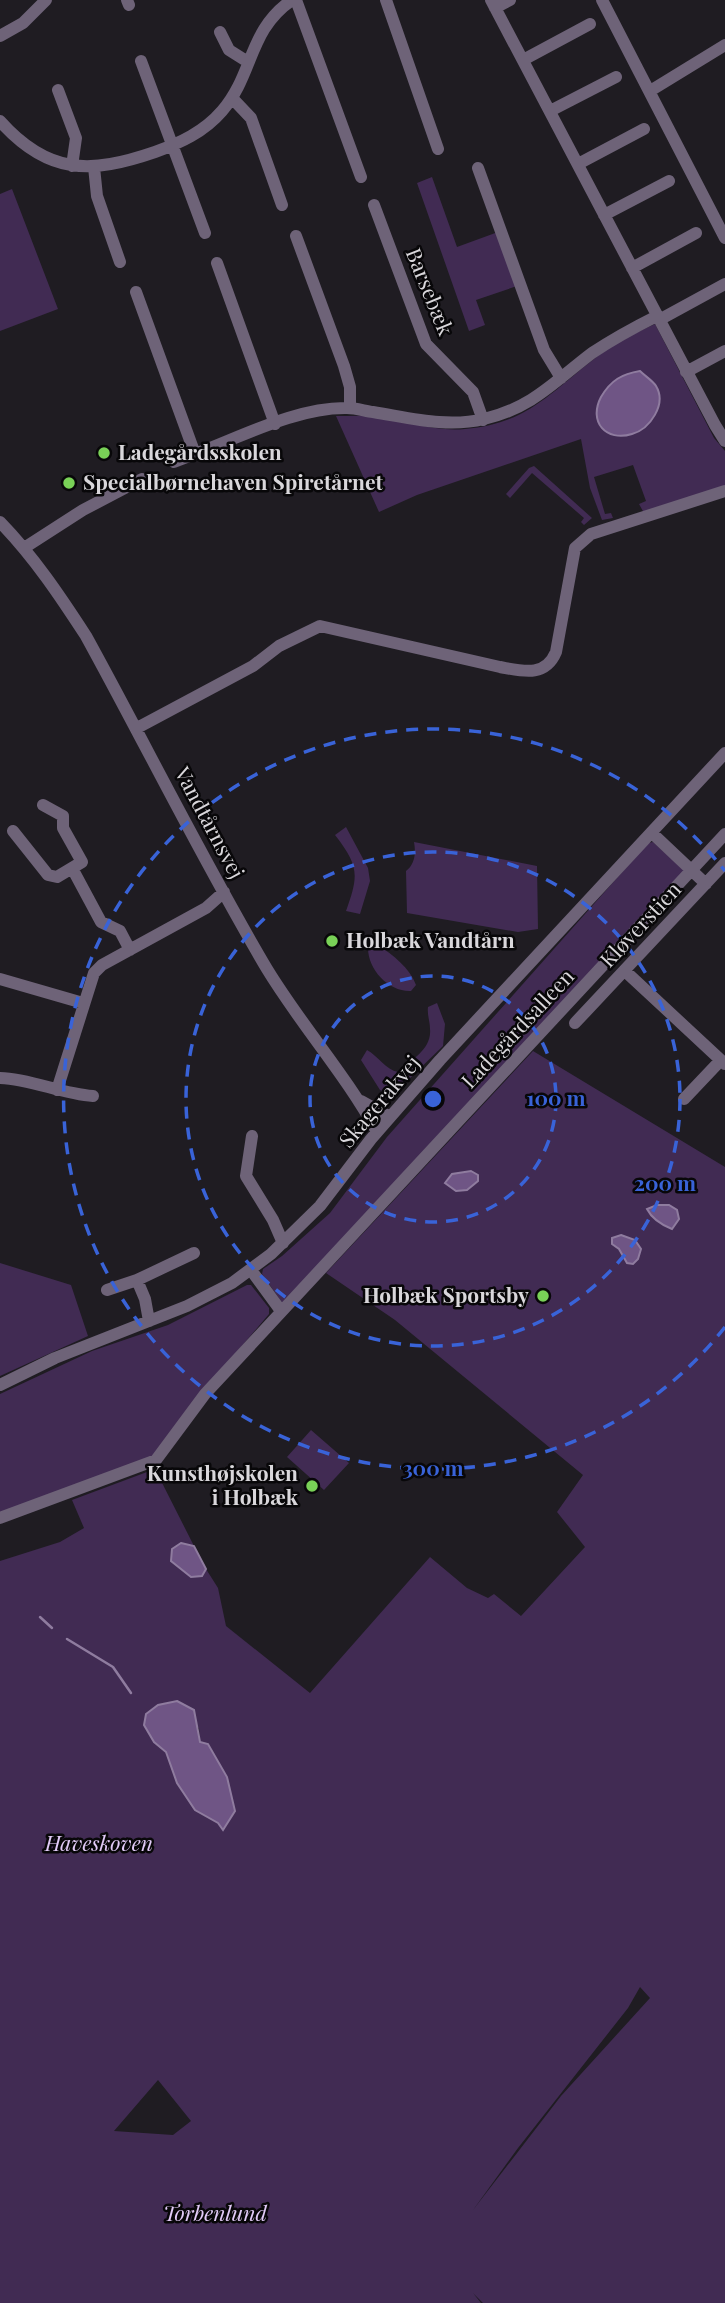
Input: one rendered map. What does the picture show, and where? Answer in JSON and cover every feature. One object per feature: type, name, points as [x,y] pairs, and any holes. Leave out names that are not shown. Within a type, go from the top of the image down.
[{"type":"street","points":[[0,36],[23,23],[46,0]]},
{"type":"street","points":[[0,121],[13,136],[42,156],[72,166],[121,164],[173,146],[205,127],[232,98],[263,28],[278,10],[294,0],[361,177]]},
{"type":"street","points":[[386,0],[438,149]]},
{"type":"street","points":[[510,0],[494,4],[686,372],[725,441]]},
{"type":"street","points":[[602,0],[725,238]]},
{"type":"street","points":[[523,60],[590,24]]},
{"type":"street","points":[[220,32],[229,50],[248,62]]},
{"type":"street","points":[[650,91],[725,45]]},
{"type":"street","points":[[141,61],[205,233]]},
{"type":"street","points":[[550,111],[616,77]]},
{"type":"street","points":[[58,90],[76,138],[72,166]]},
{"type":"street","points":[[232,98],[251,118],[282,205]]},
{"type":"street","points":[[578,164],[644,129]]},
{"type":"street","points":[[0,143],[13,136]]},
{"type":"street","points":[[94,167],[97,196],[120,262]]},
{"type":"street","points":[[478,168],[544,350],[561,378]]},
{"type":"street","points":[[604,215],[669,181]]},
{"type":"street","name":"Barsebæk","points":[[374,205],[426,344],[473,392],[483,420]]},
{"type":"street","points":[[632,268],[696,233]]},
{"type":"street","points":[[296,236],[344,366],[351,391],[350,407]]},
{"type":"street","points":[[217,263],[275,424]]},
{"type":"street","points":[[174,462],[317,410],[350,407],[436,423],[483,420],[535,400],[619,336],[725,284]]},
{"type":"street","points":[[136,292],[195,454]]},
{"type":"street","points":[[686,372],[725,351]]},
{"type":"street","points":[[28,553],[54,530],[83,510],[142,479]]},
{"type":"street","points":[[136,727],[253,666],[279,646],[320,626],[527,672],[539,670],[552,661],[556,652],[572,557],[580,542],[591,534],[725,491]]},
{"type":"street","name":"Vandtårnsvej","points":[[0,522],[28,553],[86,636],[227,897],[299,1019],[361,1101],[377,1132]]},
{"type":"street","name":"Skagerakvej","points":[[0,1385],[55,1358],[210,1295],[251,1270],[284,1243],[320,1206],[377,1132],[440,1060],[725,753]]},
{"type":"street","points":[[13,831],[48,875],[57,877],[82,862],[63,828],[63,816],[43,805]]},
{"type":"street","name":"Kløverstien","points":[[652,833],[706,884]]},
{"type":"street","name":"Ladegårdsalleen","points":[[0,1518],[156,1460],[205,1394],[725,834]]},
{"type":"street","name":"Kløverstien","points":[[575,1023],[725,863]]},
{"type":"street","points":[[72,868],[102,922],[120,931],[131,950]]},
{"type":"street","points":[[57,1090],[91,977],[95,972],[227,897]]},
{"type":"street","points":[[625,971],[723,1062],[684,1099]]},
{"type":"street","points":[[0,979],[83,1003]]},
{"type":"street","points":[[0,1078],[21,1079],[75,1095],[93,1096]]},
{"type":"street","name":"Vandtårnsvej","points":[[361,1101],[390,1117]]},
{"type":"street","points":[[252,1136],[246,1176],[274,1220],[284,1243]]},
{"type":"street","points":[[274,1220],[294,1233]]},
{"type":"street","points":[[107,1290],[137,1280],[194,1252]]},
{"type":"street","points":[[251,1270],[281,1311]]},
{"type":"street","points":[[137,1280],[154,1320]]},
{"type":"green space","points":[[432,177],[457,247],[498,232],[517,286],[476,300],[485,325],[469,331],[417,183]]},
{"type":"green space","points":[[12,189],[58,309],[0,331],[0,194]]},
{"type":"green space","points":[[655,324],[714,438],[725,451],[725,486],[644,513],[639,504],[646,501],[633,465],[594,477],[605,514],[611,513],[613,518],[602,520],[590,488],[581,439],[417,495],[379,512],[336,416],[374,416],[454,430],[505,421],[536,405],[608,349]]},
{"type":"green space","points":[[534,466],[592,518],[584,525],[581,522],[584,518],[532,473],[510,498],[506,494],[529,468]]},
{"type":"green space","points":[[346,827],[368,868],[370,881],[360,914],[346,911],[355,879],[354,871],[349,855],[335,835]]},
{"type":"green space","points":[[414,842],[537,866],[538,929],[518,932],[407,913],[406,871],[414,858]]},
{"type":"green space","points":[[653,842],[686,872],[283,1304],[262,1274],[263,1269],[282,1256],[330,1213],[387,1137],[648,843]]},
{"type":"green space","points":[[378,945],[410,973],[416,985],[411,991],[395,988],[376,972],[368,948]]},
{"type":"green space","points":[[437,1003],[445,1024],[443,1046],[407,1081],[388,1094],[380,1090],[361,1060],[367,1050],[390,1069],[398,1072],[420,1054],[428,1042],[428,1007]]},
{"type":"green space","points":[[533,1051],[725,1167],[725,2303],[483,2303],[473,2293],[481,2303],[0,2303],[0,1561],[60,1542],[84,1528],[72,1500],[155,1469],[194,1546],[182,1543],[202,1576],[206,1569],[218,1588],[226,1626],[310,1693],[430,1557],[467,1588],[488,1598],[494,1594],[521,1616],[585,1547],[557,1512],[583,1475],[395,1320],[326,1273]],"holes":[[[158,1705],[199,1728],[200,1742],[222,1829],[218,1823],[195,1810],[177,1783],[166,1751],[144,1725],[146,1714]],[[640,1987],[650,1998],[561,2096],[473,2210],[628,2008]],[[158,2080],[191,2121],[173,2135],[114,2131]]]},
{"type":"green space","points":[[0,1263],[71,1285],[88,1336],[0,1376]]},
{"type":"green space","points":[[251,1285],[269,1308],[269,1314],[218,1374],[163,1450],[147,1461],[0,1515],[0,1394],[92,1351],[168,1325]]},
{"type":"green space","points":[[311,1430],[349,1463],[324,1490],[287,1457]]},
{"type":"shaded area","points":[[640,371],[655,384],[659,393],[655,415],[645,427],[632,434],[623,436],[607,432],[598,422],[601,397],[618,379]]},
{"type":"shaded area","points":[[471,1171],[478,1175],[478,1181],[467,1190],[456,1191],[445,1183],[452,1174]]},
{"type":"shaded area","points":[[657,1205],[669,1205],[677,1210],[679,1219],[672,1229],[658,1221],[647,1209]]},
{"type":"shaded area","points":[[621,1235],[635,1240],[641,1249],[633,1264],[627,1263],[619,1249],[612,1244],[612,1238]]},
{"type":"shaded area","points":[[181,1543],[194,1546],[206,1569],[202,1576],[191,1577],[171,1561],[172,1549]]},
{"type":"shaded area","points":[[177,1701],[194,1710],[200,1742],[208,1744],[227,1777],[235,1811],[223,1830],[218,1823],[195,1810],[177,1783],[166,1752],[154,1742],[144,1725],[146,1714],[158,1705]]},
{"type":"waterway","points":[[40,1617],[52,1628]]},
{"type":"waterway","points":[[67,1639],[113,1667],[131,1693]]},
{"type":"place","name":"Ladegårdsskolen","points":[[104,453]]},
{"type":"place","name":"Specialbørnehaven Spiretårnet","points":[[69,483]]},
{"type":"place","name":"Holbæk Vandtårn","points":[[332,941]]},
{"type":"place","name":"Holbæk Sportsby","points":[[543,1296]]},
{"type":"place","name":"Kunsthøjskolen i Holbæk","points":[[312,1486]]},
{"type":"park label","name":"Haveskoven","points":[[99,1844]]},
{"type":"park label","name":"Torbenlund","points":[[215,2214]]}]
